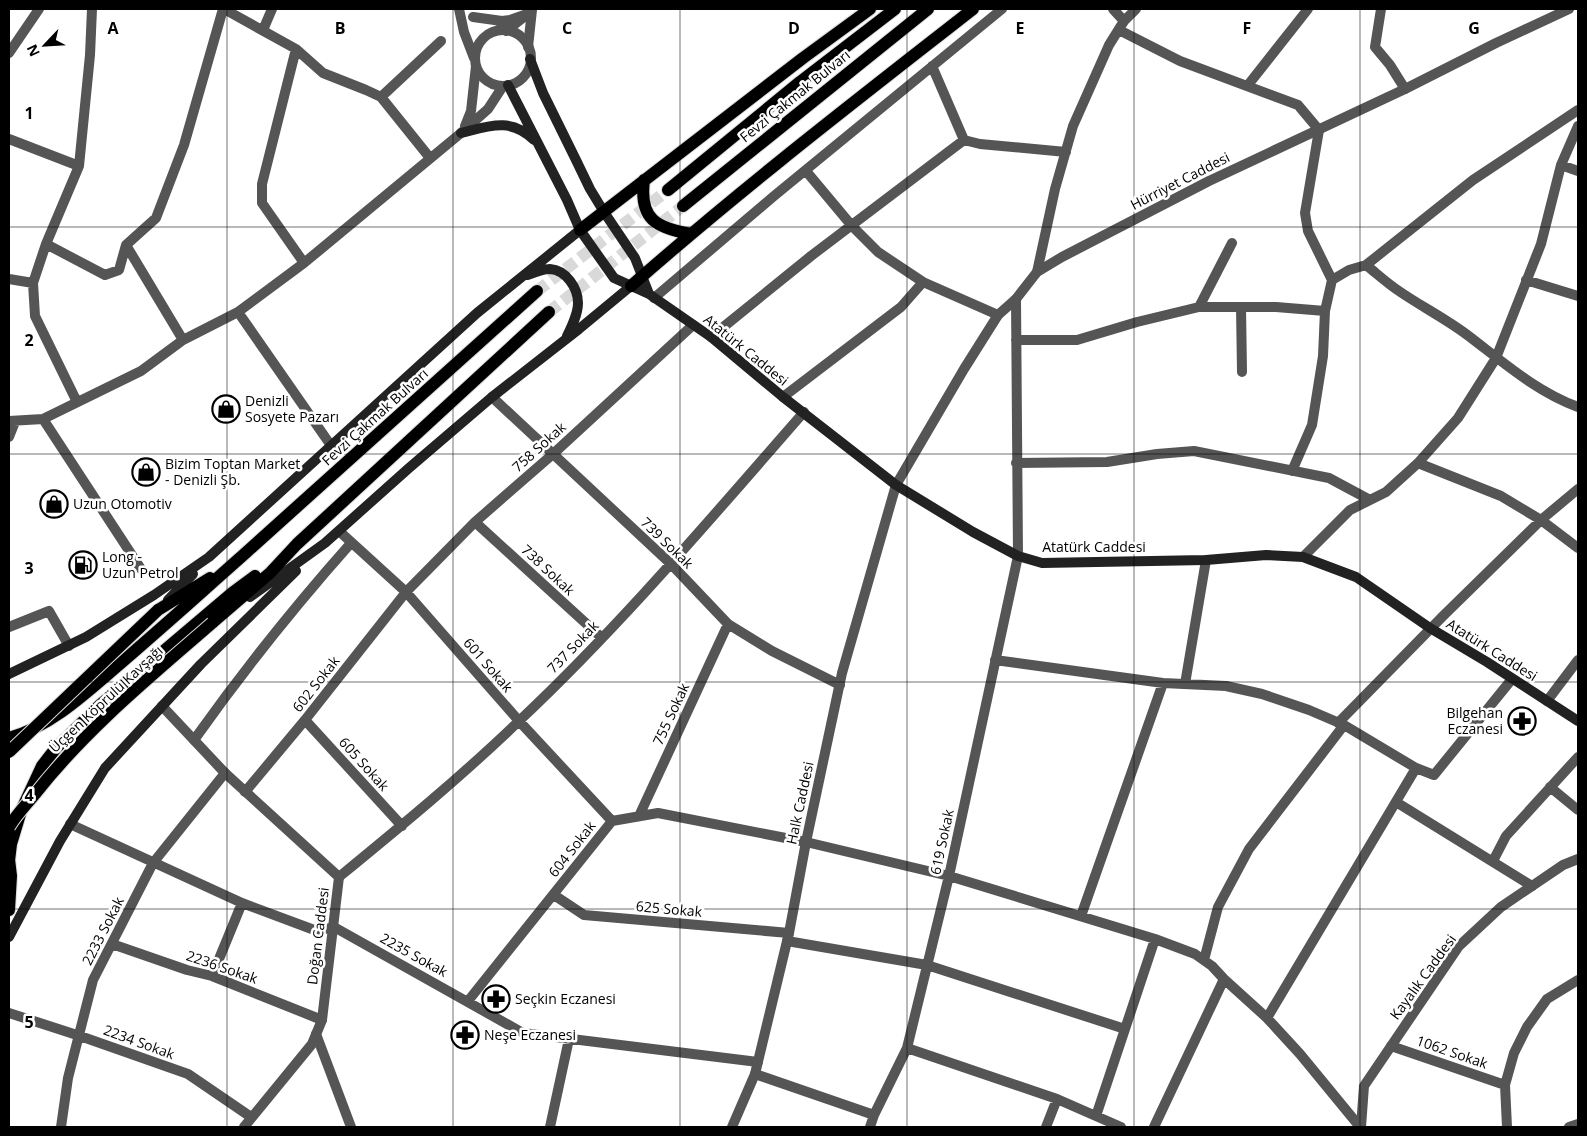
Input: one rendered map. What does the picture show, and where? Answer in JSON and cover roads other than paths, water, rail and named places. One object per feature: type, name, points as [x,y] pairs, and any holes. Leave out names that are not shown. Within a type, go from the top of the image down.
[{"type":"main road","points":[[158,610],[209,558],[477,313],[644,180],[870,9]]},
{"type":"main road","name":"Fevzi Çakmak Bulvarı","points":[[668,190],[800,82],[895,9]]},
{"type":"main road","name":"Fevzi Çakmak Bulvarı","points":[[682,206],[928,9]]},
{"type":"main road","points":[[9,937],[60,840],[105,768],[201,664],[325,544],[409,468],[492,397],[631,286],[691,234],[973,9]]},
{"type":"main road","points":[[530,59],[543,93],[590,189],[635,258],[651,296]]},
{"type":"main road","name":"Atatürk Caddesi","points":[[506,86],[539,145],[580,230],[614,278],[651,296],[710,336],[782,397],[896,484],[973,532],[1018,556],[1042,563],[1206,560],[1266,555],[1303,557],[1356,577],[1430,628],[1578,721]]},
{"type":"main road","points":[[461,133],[487,126],[504,125],[520,129],[539,145]]},
{"type":"main road","points":[[644,180],[643,201],[645,210],[650,218],[655,223],[667,228],[691,234]]},
{"type":"main road","points":[[519,280],[534,272],[551,269],[561,273],[570,281],[574,288],[578,305],[566,339]]},
{"type":"main road","name":"Fevzi Çakmak Bulvarı","points":[[9,738],[29,732],[64,709],[101,680],[174,618],[537,291]]},
{"type":"main road","points":[[212,623],[270,573],[297,544],[550,312]]},
{"type":"main road","name":"Üçgen Köprülü Kavşağı","points":[[9,752],[158,610],[212,577],[260,541]]},
{"type":"main road","points":[[9,910],[11,876],[9,860],[11,844],[21,811],[42,766],[56,748],[100,705],[232,593],[297,544]]},
{"type":"main road","points":[[212,623],[325,544]]},
{"type":"main road","points":[[9,674],[86,637],[209,558]]},
{"type":"main road","name":"Üçgen Köprülü Kavşağı","points":[[9,827],[55,768],[80,741],[212,623]]},
{"type":"street","points":[[9,53],[39,9]]},
{"type":"street","points":[[76,402],[34,316],[32,283],[46,244],[79,166],[90,55],[92,9]]},
{"type":"street","points":[[46,244],[105,275],[119,270],[126,245],[156,218],[184,145],[223,9],[296,49],[322,73],[381,97],[430,158]]},
{"type":"street","points":[[263,30],[272,9]]},
{"type":"street","points":[[651,296],[1002,9]]},
{"type":"street","points":[[1113,9],[1122,25],[1180,61],[1298,105],[1319,130],[1305,213],[1308,231],[1332,280],[1325,311],[1323,356],[1312,425],[1292,471]]},
{"type":"street","points":[[1037,272],[1054,189],[1073,126],[1109,45],[1122,25],[1136,9]]},
{"type":"street","points":[[1248,85],[1308,9]]},
{"type":"street","points":[[1381,9],[1375,47],[1390,65],[1405,89]]},
{"type":"street","name":"Hürriyet Caddesi","points":[[896,484],[998,315],[1016,299],[1037,272],[1062,257],[1209,181],[1569,9]]},
{"type":"street","points":[[464,12],[502,21],[510,20],[531,11]]},
{"type":"street","points":[[461,133],[469,120],[471,111],[477,48],[481,40],[488,34],[502,31],[531,11]]},
{"type":"street","points":[[9,437],[12,421],[43,419],[141,371],[183,340],[238,312],[304,263],[461,133],[488,109],[506,86],[519,80],[525,74],[529,67],[530,59],[528,47],[531,11]]},
{"type":"street","points":[[464,12],[502,31],[515,34],[523,39],[528,47]]},
{"type":"street","points":[[464,12],[464,32],[480,75],[487,81],[506,86]]},
{"type":"street","points":[[381,97],[441,40]]},
{"type":"street","points":[[296,49],[262,184],[262,203],[304,263]]},
{"type":"street","points":[[932,66],[964,140]]},
{"type":"street","points":[[1332,280],[1349,270],[1366,265],[1473,180],[1578,110]]},
{"type":"street","points":[[1303,557],[1350,510],[1386,492],[1418,463],[1458,418],[1496,358],[1541,244],[1561,165],[1578,126]]},
{"type":"street","points":[[9,139],[79,166]]},
{"type":"street","points":[[964,140],[980,144],[1066,152]]},
{"type":"street","points":[[710,336],[811,256],[964,140]]},
{"type":"street","points":[[1561,165],[1578,171]]},
{"type":"street","points":[[806,171],[852,226],[878,252],[923,282],[998,315]]},
{"type":"street","points":[[1199,307],[1232,243]]},
{"type":"street","points":[[126,245],[183,340]]},
{"type":"street","points":[[1366,265],[1396,289],[1469,336],[1529,382],[1562,401],[1578,407]]},
{"type":"street","points":[[9,279],[32,283]]},
{"type":"street","points":[[1526,280],[1578,296]]},
{"type":"street","points":[[782,397],[901,307],[923,282]]},
{"type":"street","name":"619 Sokak","points":[[873,1123],[907,1048],[949,876],[1018,556],[1016,299]]},
{"type":"street","points":[[1016,340],[1077,340],[1137,322],[1199,307],[1276,307],[1325,311]]},
{"type":"street","points":[[1241,307],[1242,372]]},
{"type":"street","points":[[238,312],[332,447]]},
{"type":"street","name":"758 Sokak","points":[[406,592],[475,522],[553,454],[693,325]]},
{"type":"street","name":"739 Sokak","points":[[492,397],[671,564],[728,624],[772,652],[840,685]]},
{"type":"street","name":"737 Sokak","points":[[339,877],[402,826],[520,721],[602,638],[671,564],[804,412]]},
{"type":"street","points":[[43,419],[141,569]]},
{"type":"street","points":[[1016,463],[1107,462],[1157,454],[1194,451],[1329,478],[1370,500]]},
{"type":"street","points":[[1418,463],[1501,496],[1541,520],[1578,548]]},
{"type":"street","name":"Halk Caddesi","points":[[732,1127],[755,1074],[788,937],[806,842],[840,685],[896,484]]},
{"type":"street","points":[[1204,960],[1218,907],[1249,849],[1341,724],[1430,628],[1541,520],[1578,489]]},
{"type":"street","name":"738 Sokak","points":[[475,522],[602,638]]},
{"type":"street","name":"601 Sokak","points":[[339,531],[351,544],[406,592],[520,721],[612,821]]},
{"type":"street","points":[[194,740],[229,690],[310,590],[351,544]]},
{"type":"street","points":[[1185,684],[1206,560]]},
{"type":"street","name":"602 Sokak","points":[[245,792],[306,720],[406,592]]},
{"type":"street","points":[[9,627],[49,611],[69,646]]},
{"type":"street","name":"755 Sokak","points":[[639,816],[728,624]]},
{"type":"street","points":[[995,660],[1163,683],[1226,686],[1262,694],[1309,710],[1341,724],[1416,768],[1434,775],[1512,678]]},
{"type":"street","points":[[1547,701],[1578,660]]},
{"type":"street","points":[[1081,916],[1163,683]]},
{"type":"street","name":"Doğan Caddesi","points":[[162,706],[224,773],[339,877],[322,1020],[312,1044],[244,1127]]},
{"type":"street","name":"605 Sokak","points":[[306,720],[402,826]]},
{"type":"street","points":[[1494,861],[1506,836],[1578,757]]},
{"type":"street","points":[[1267,1018],[1416,768]]},
{"type":"street","name":"2233 Sokak","points":[[61,1127],[68,1078],[93,980],[152,863],[224,773]]},
{"type":"street","points":[[1550,787],[1578,810]]},
{"type":"street","points":[[1396,802],[1532,886]]},
{"type":"street","name":"604 Sokak","points":[[468,1001],[612,821],[658,813],[806,842],[949,876],[1155,939],[1195,954],[1212,966],[1267,1018],[1361,1127]]},
{"type":"street","points":[[70,824],[242,903],[317,931],[334,927]]},
{"type":"street","name":"Kayalık Caddesi","points":[[1361,1127],[1364,1086],[1459,946],[1501,907],[1563,865],[1578,859]]},
{"type":"street","name":"625 Sokak","points":[[554,895],[584,916],[788,937],[927,965],[1125,1029]]},
{"type":"street","points":[[212,976],[242,903]]},
{"type":"street","name":"2235 Sokak","points":[[334,927],[523,1033],[758,1062]]},
{"type":"street","points":[[1096,1116],[1155,939]]},
{"type":"street","name":"2236 Sokak","points":[[112,944],[187,970],[212,976],[322,1020]]},
{"type":"street","points":[[1154,1127],[1224,979]]},
{"type":"street","points":[[1508,1127],[1505,1085],[1514,1053],[1527,1027],[1547,999],[1578,980]]},
{"type":"street","name":"2234 Sokak","points":[[9,1013],[188,1074],[251,1117]]},
{"type":"street","points":[[316,1034],[352,1126]]},
{"type":"street","points":[[550,1127],[569,1039]]},
{"type":"street","name":"1062 Sokak","points":[[1390,1046],[1505,1085]]},
{"type":"street","points":[[907,1048],[1057,1099],[1122,1127]]},
{"type":"street","points":[[755,1074],[873,1123]]},
{"type":"street","points":[[1046,1127],[1057,1099]]},
{"type":"street","points":[[1569,1127],[1578,1124]]},
{"type":"tunnel","points":[[537,291],[668,190]]},
{"type":"tunnel","points":[[549,312],[683,206]]},
{"type":"place","name":"Denizli Sosyete Pazarı","points":[[226,409]]},
{"type":"place","name":"Bizim Toptan Market - Denizli Şb.","points":[[146,472]]},
{"type":"place","name":"Uzun Otomotiv","points":[[54,504]]},
{"type":"place","name":"Long - Uzun Petrol","points":[[83,565]]},
{"type":"place","name":"Bilgehan Eczanesi","points":[[1522,721]]},
{"type":"place","name":"Seçkin Eczanesi","points":[[496,999]]},
{"type":"place","name":"Neşe Eczanesi","points":[[465,1035]]}]
